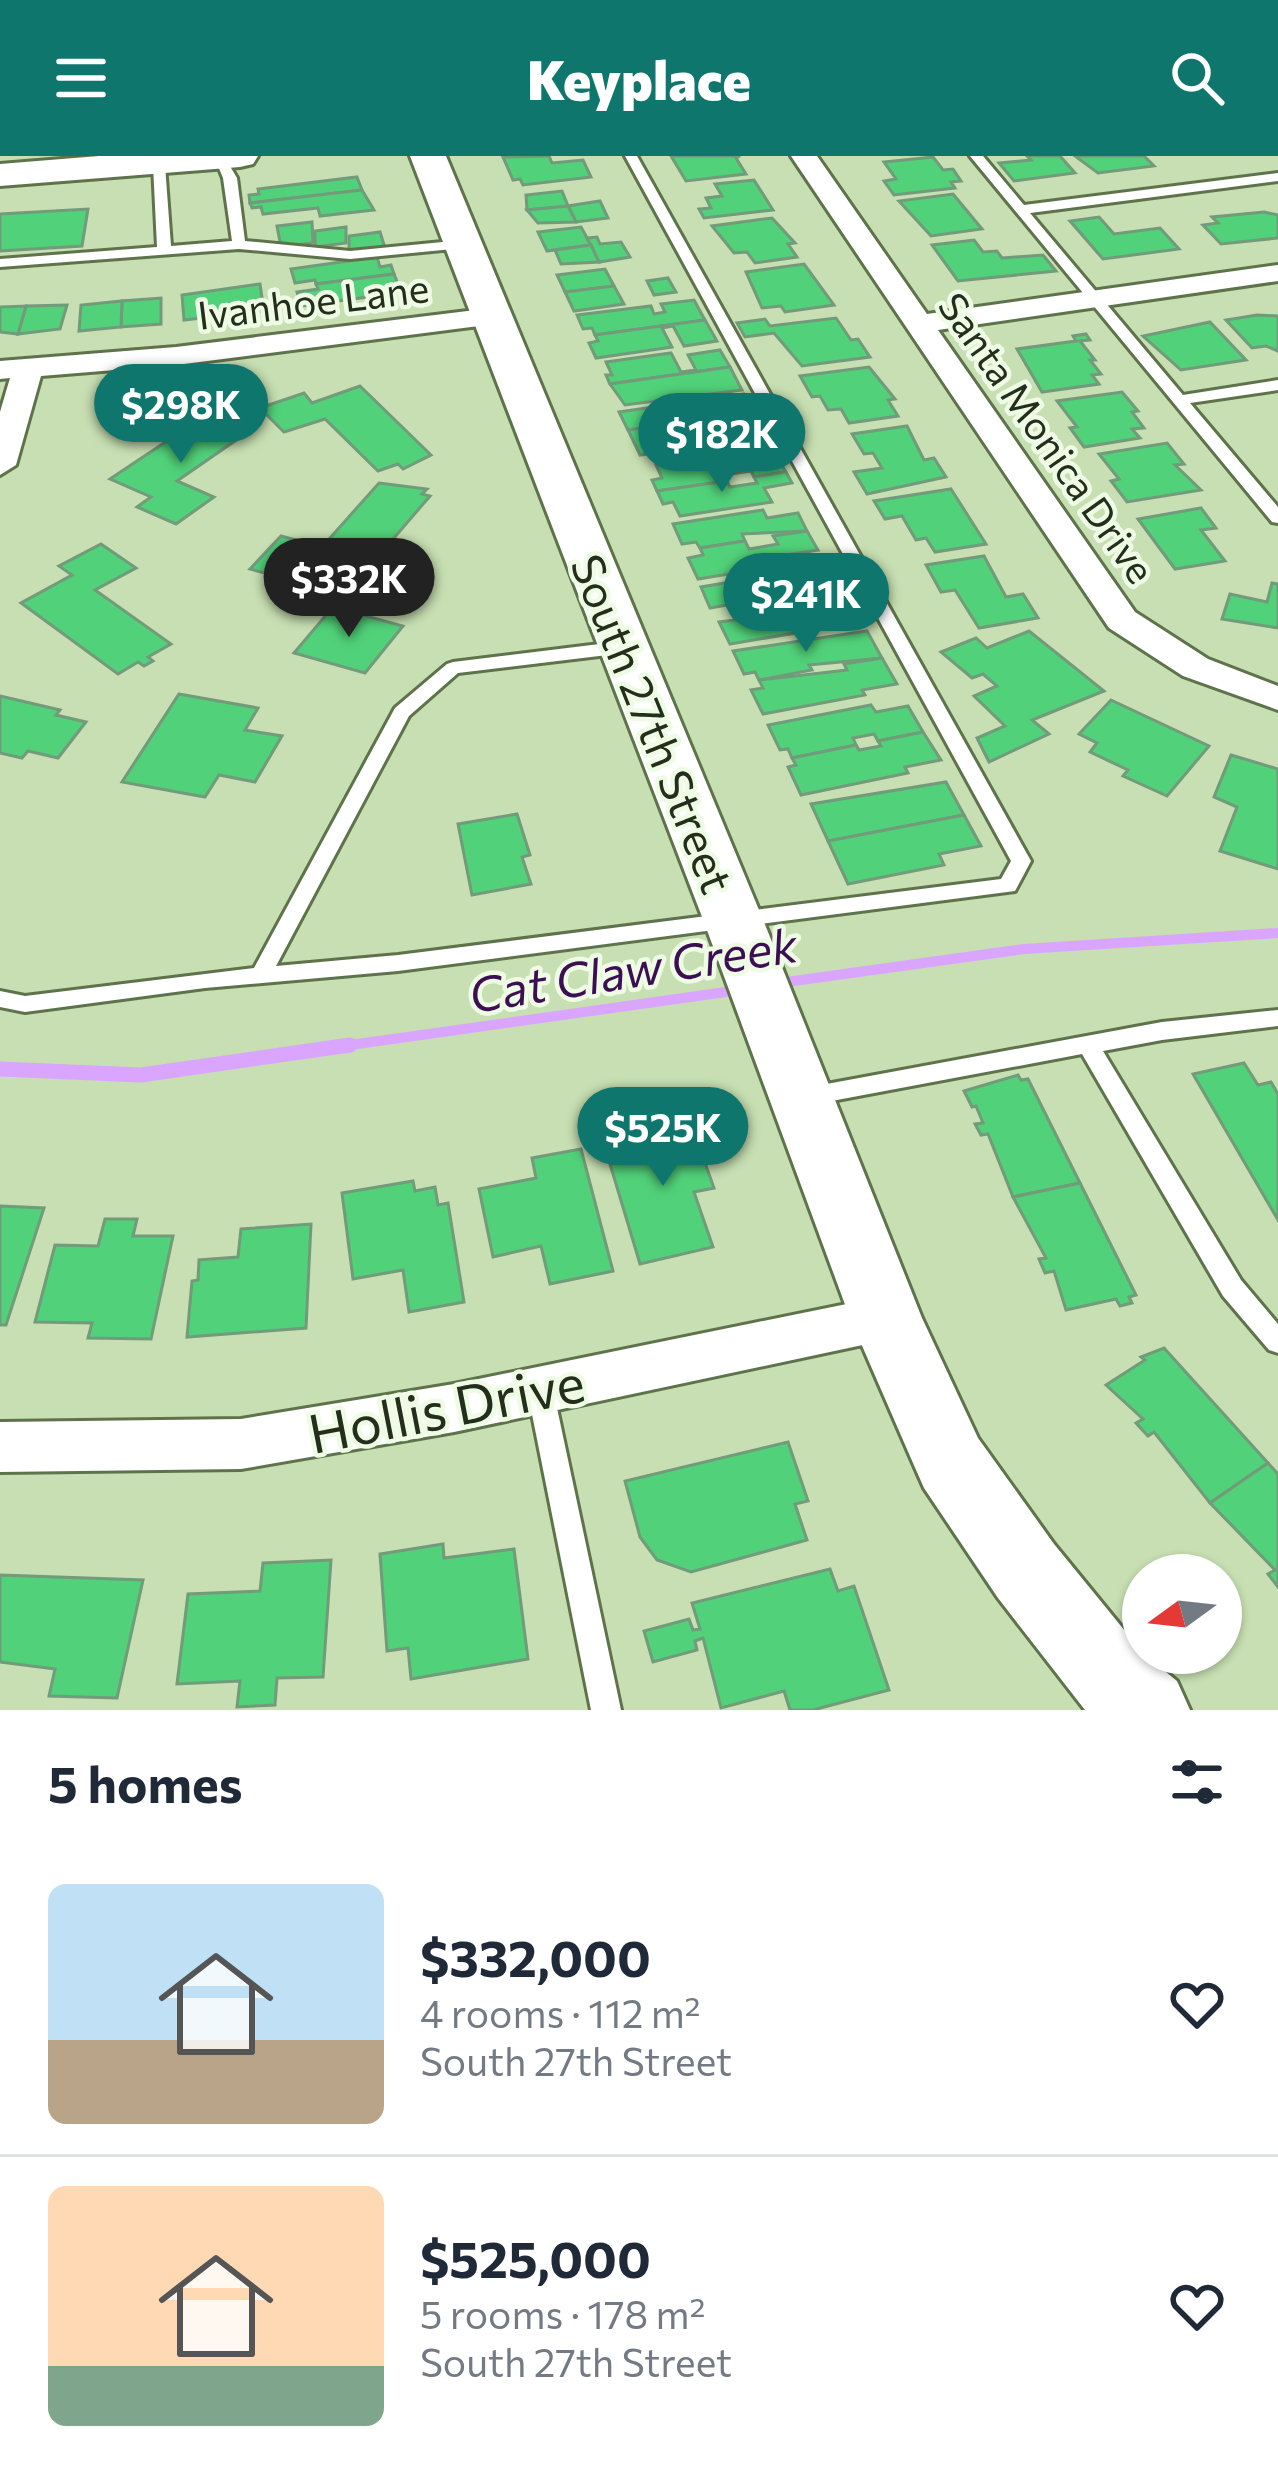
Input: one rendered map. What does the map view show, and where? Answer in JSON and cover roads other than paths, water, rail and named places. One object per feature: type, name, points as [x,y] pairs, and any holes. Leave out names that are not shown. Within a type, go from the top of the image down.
[{"type":"main road","name":"South 27th Street","points":[[428,156],[734,922],[886,1318],[951,1463],[1026,1571],[1118,1686],[1148,1710]]},
{"type":"main road","points":[[0,175],[229,157]]},
{"type":"street","name":"Santa Monica Drive","points":[[805,156],[1122,620],[1165,655],[1226,683],[1278,698]]},
{"type":"street","points":[[918,324],[1278,273]]},
{"type":"street","name":"Ivanhoe Lane","points":[[14,369],[492,317]]},
{"type":"street","points":[[0,464],[14,369]]},
{"type":"street","name":"Hollis Drive","points":[[0,1448],[241,1444],[454,1408],[886,1318]]},
{"type":"lane","points":[[0,999],[25,1004],[261,974],[398,963],[1008,886],[1021,861],[632,156]]},
{"type":"lane","points":[[976,156],[1278,518]]},
{"type":"lane","points":[[229,157],[239,245]]},
{"type":"lane","points":[[159,165],[164,252]]},
{"type":"lane","points":[[1020,210],[1278,177]]},
{"type":"lane","points":[[0,263],[239,245],[350,255],[463,244]]},
{"type":"lane","points":[[1178,400],[1278,385]]},
{"type":"lane","points":[[261,974],[401,712],[453,668],[624,647]]},
{"type":"lane","points":[[801,1097],[1162,1031],[1278,1018]]},
{"type":"lane","points":[[1089,1046],[1232,1288],[1278,1342]]},
{"type":"lane","points":[[540,1388],[607,1710]]},
{"type":"waterway","name":"Cat Claw Creek","points":[[772,984],[1024,949],[1278,933]]},
{"type":"waterway","name":"Cat Claw Creek","points":[[335,1047],[740,990]]},
{"type":"waterway","name":"Cat Claw Creek","points":[[335,1047],[350,1045]]},
{"type":"waterway","name":"Cat Claw Creek","points":[[0,1069],[141,1075],[335,1047]]},
{"type":"waterway","name":"Cat Claw Creek","points":[[329,1048],[335,1047]]}]
